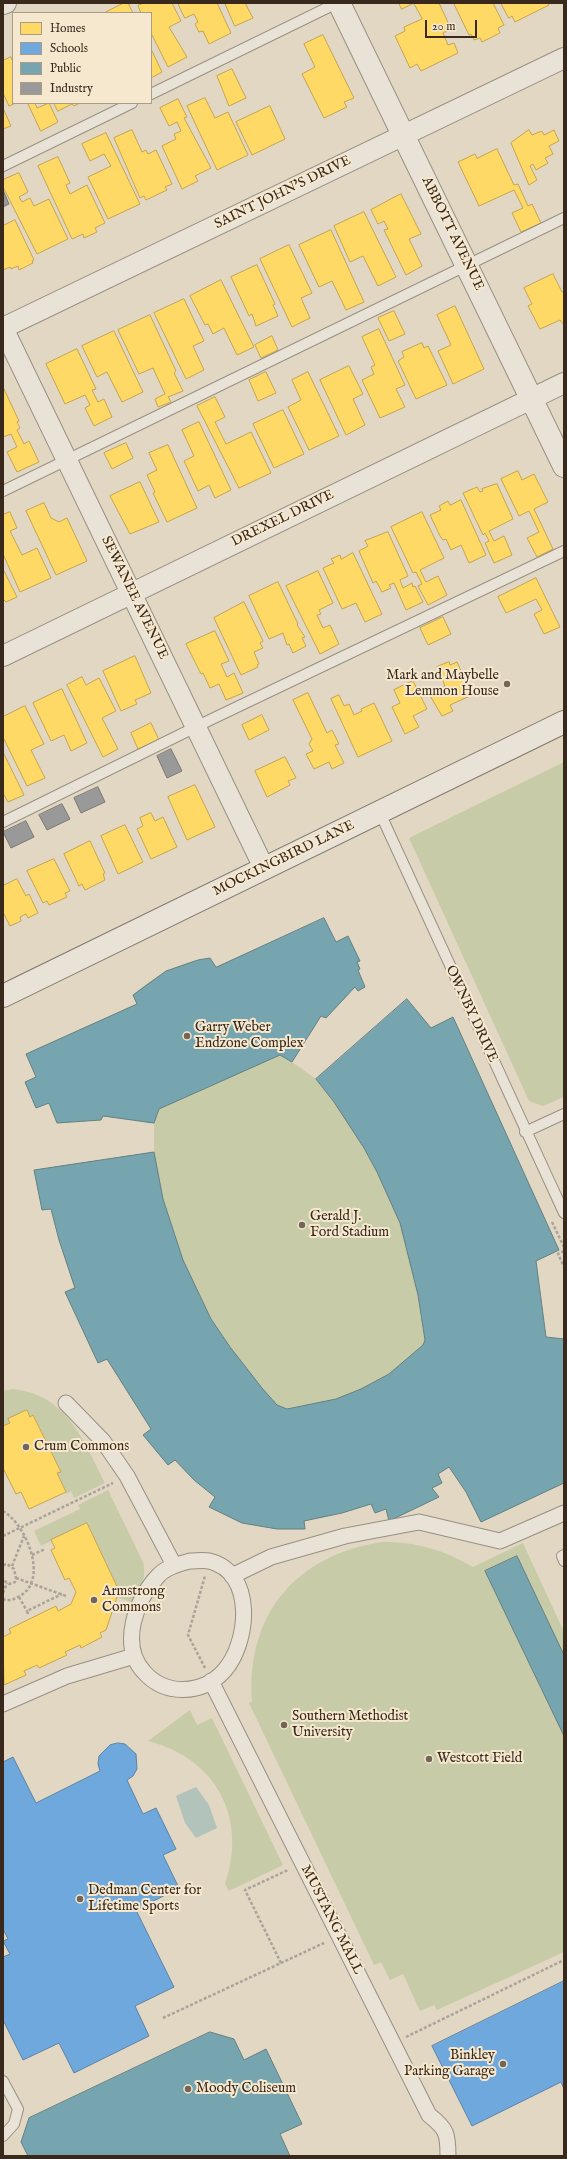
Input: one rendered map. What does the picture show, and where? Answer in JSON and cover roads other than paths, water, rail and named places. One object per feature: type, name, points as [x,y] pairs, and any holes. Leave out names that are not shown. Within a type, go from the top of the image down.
[{"type":"main road","name":"ABBOTT AVENUE","points":[[338,3],[564,466]]},
{"type":"main road","name":"MOCKINGBIRD LANE","points":[[3,996],[564,722]]},
{"type":"street","name":"SAINT JOHN'S DRIVE","points":[[3,328],[564,58]]},
{"type":"street","name":"SEWANEE AVENUE","points":[[3,328],[264,868]]},
{"type":"street","name":"DREXEL DRIVE","points":[[3,656],[564,383]]},
{"type":"street","points":[[66,1403],[103,1441],[127,1476],[174,1565]]},
{"type":"street","points":[[232,1576],[270,1557],[345,1536],[419,1522],[500,1541],[564,1512]]},
{"type":"street","points":[[190,1561],[209,1561],[225,1570],[232,1576],[242,1596],[244,1612],[242,1630],[235,1654],[224,1671],[211,1681],[183,1691],[172,1690],[152,1679],[143,1671],[134,1656],[131,1639],[139,1605],[148,1589],[159,1575],[174,1565],[190,1561]]},
{"type":"street","points":[[3,1704],[67,1676],[134,1656]]},
{"type":"street","name":"MUSTANG MALL","points":[[211,1681],[429,2115],[443,2126],[446,2132],[448,2156]]},
{"type":"lane","points":[[152,94],[338,3]]},
{"type":"lane","points":[[3,166],[130,104]]},
{"type":"lane","points":[[3,491],[564,218]]},
{"type":"lane","points":[[3,822],[196,726],[564,551]]},
{"type":"lane","name":"OWNBY DRIVE","points":[[380,813],[525,1132],[564,1214]]},
{"type":"lane","points":[[525,1132],[564,1114]]},
{"type":"lane","points":[[564,1555],[562,1556],[564,1562]]},
{"type":"lane","points":[[3,2081],[18,2109],[14,2124],[3,2136]]},
{"type":"place","name":"Mark and Maybelle Lemmon House","points":[[507,684]]},
{"type":"place","name":"Garry Weber Endzone Complex","points":[[187,1036]]},
{"type":"place","name":"Gerald J. Ford Stadium","points":[[302,1225]]},
{"type":"place","name":"Crum Commons","points":[[26,1447]]},
{"type":"place","name":"Armstrong Commons","points":[[94,1600]]},
{"type":"place","name":"Southern Methodist University","points":[[284,1725]]},
{"type":"place","name":"Westcott Field","points":[[429,1759]]},
{"type":"place","name":"Dedman Center for Lifetime Sports","points":[[80,1899]]},
{"type":"place","name":"Binkley Parking Garage","points":[[503,2064]]},
{"type":"place","name":"Moody Coliseum","points":[[188,2089]]}]
